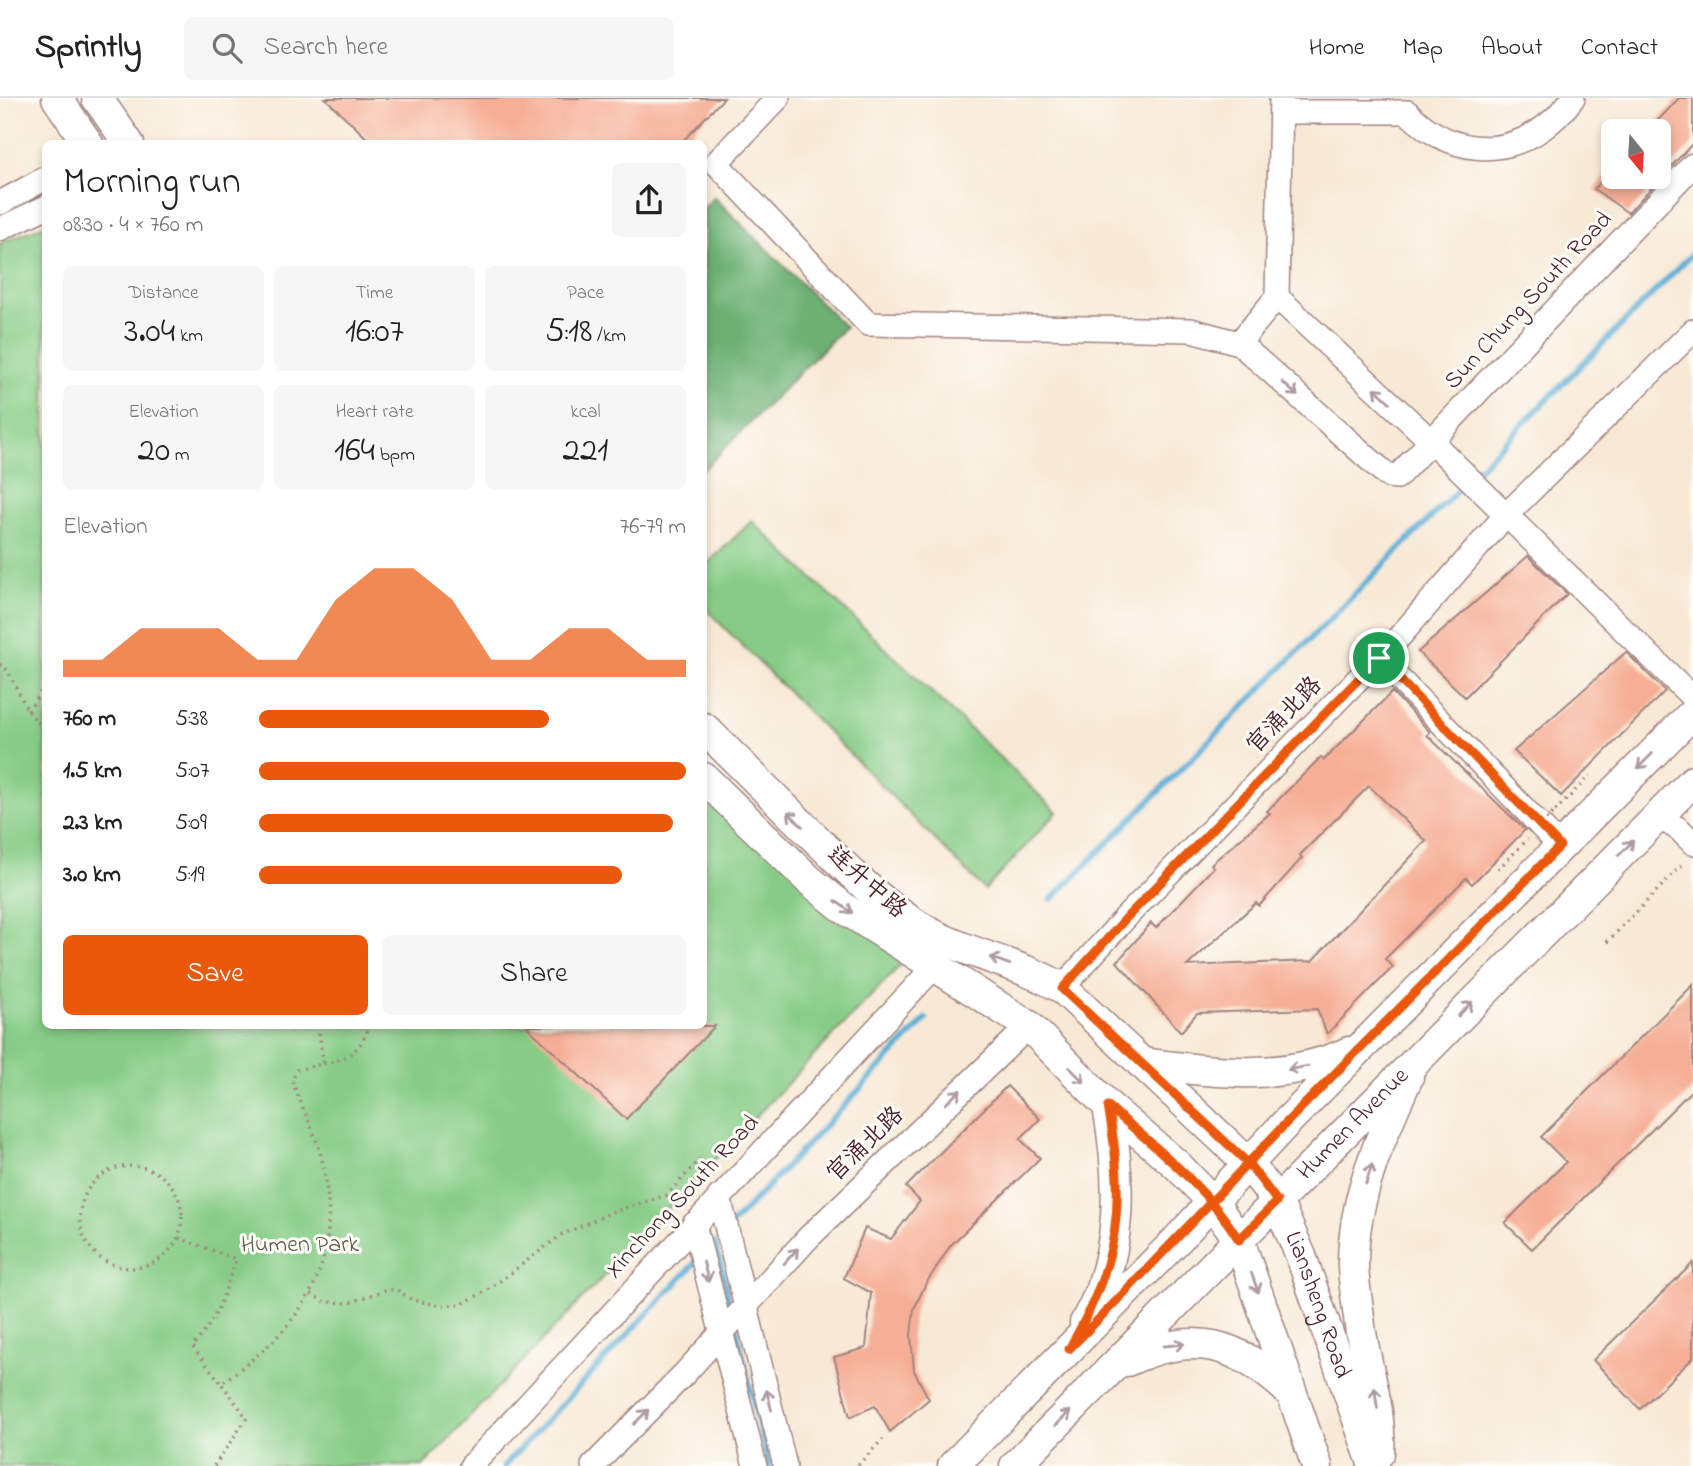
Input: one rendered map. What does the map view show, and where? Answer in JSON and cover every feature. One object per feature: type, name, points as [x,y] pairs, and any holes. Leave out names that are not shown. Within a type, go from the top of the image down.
[{"type":"main road","points":[[57,98],[85,140]]},
{"type":"main road","points":[[97,98],[119,140]]},
{"type":"main road","name":"Humen Avenue","points":[[953,1466],[1362,1046],[1548,838],[1693,713]]},
{"type":"main road","name":"连升中路","points":[[707,731],[835,858],[894,910],[922,928],[968,949],[1036,973],[1062,989],[1140,1063]]},
{"type":"main road","name":"连升中路","points":[[707,781],[809,880],[845,909],[1029,1026],[1108,1106]]},
{"type":"main road","name":"Humen Avenue","points":[[1015,1466],[1416,1057],[1693,781]]},
{"type":"main road","points":[[1140,1063],[1202,1070],[1274,1073],[1325,1064],[1362,1046]]},
{"type":"main road","points":[[1376,1466],[1380,1433],[1375,1388],[1361,1329],[1353,1267],[1357,1224],[1367,1178],[1416,1057]]},
{"type":"main road","name":"Liansheng Road","points":[[1140,1063],[1248,1163],[1277,1201],[1301,1256],[1376,1466]]},
{"type":"main road","points":[[1069,1349],[1095,1305],[1111,1258],[1118,1211],[1118,1161],[1108,1106]]},
{"type":"main road","name":"Liansheng Road","points":[[1108,1106],[1177,1165],[1212,1202],[1239,1240],[1317,1466]]},
{"type":"main road","points":[[1111,1369],[1156,1348],[1190,1344],[1226,1348],[1261,1366],[1293,1394]]},
{"type":"street","points":[[778,98],[716,163],[868,324],[1191,330],[1239,343],[1277,296],[1281,105],[1407,113],[1442,139],[1467,147],[1485,148],[1502,147],[1535,135],[1550,125],[1573,98]]},
{"type":"street","name":"Sun Chung South Road","points":[[1239,343],[1388,476],[1397,477],[1439,450],[1693,165]]},
{"type":"street","points":[[0,202],[42,180]]},
{"type":"street","points":[[0,229],[42,209]]},
{"type":"street","points":[[1277,296],[1693,698]]},
{"type":"street","name":"官涌北路","points":[[1062,989],[1128,916],[1379,658],[1497,509],[1693,331]]},
{"type":"street","points":[[1379,658],[1548,838]]},
{"type":"street","points":[[1658,816],[1680,830],[1689,853]]},
{"type":"street","name":"Xinchong South Road","points":[[471,1466],[696,1233],[935,966]]},
{"type":"street","name":"官涌北路","points":[[722,1333],[808,1238],[1029,1026]]},
{"type":"street","points":[[721,1206],[785,1466]]},
{"type":"street","points":[[696,1233],[755,1466]]},
{"type":"street","points":[[593,1466],[722,1333]]},
{"type":"path","points":[[0,664],[8,671],[27,711],[42,727]]},
{"type":"path","points":[[27,711],[42,690]]},
{"type":"path","points":[[1498,869],[1548,838],[1555,811],[1590,776]]},
{"type":"path","points":[[1607,942],[1689,853]]},
{"type":"path","points":[[318,1029],[324,1066]]},
{"type":"path","points":[[221,1384],[287,1328],[311,1294],[325,1252],[329,1202],[320,1153],[292,1080],[297,1070],[340,1062],[359,1046],[368,1029]]},
{"type":"path","points":[[311,1294],[325,1302],[349,1303],[388,1289],[399,1291],[412,1300],[438,1306],[460,1304],[488,1290],[561,1235],[612,1212],[667,1195],[701,1158]]},
{"type":"path","points":[[133,1167],[157,1173],[169,1183],[178,1197],[182,1213],[178,1238],[160,1259],[144,1266],[126,1268],[109,1263],[94,1253],[85,1240],[80,1216],[86,1193],[96,1180],[109,1171],[133,1167]]},
{"type":"path","points":[[178,1238],[236,1259],[211,1323],[192,1346],[247,1418],[214,1466]]},
{"type":"path","points":[[858,1465],[883,1439]]},
{"type":"green space","points":[[714,197],[845,327],[707,466],[707,205]]},
{"type":"green space","name":"Humen Park","points":[[42,226],[42,1029],[707,1029],[707,768],[905,960],[423,1466],[0,1466],[0,243]]},
{"type":"green space","points":[[752,521],[1057,812],[985,890],[707,610],[707,564]]},
{"type":"building","points":[[325,98],[724,98],[684,140],[369,140]]},
{"type":"building","points":[[1679,98],[1693,98],[1693,143],[1671,167],[1671,119],[1659,119]]},
{"type":"building","points":[[1601,181],[1601,189],[1650,189],[1628,213],[1594,189]]},
{"type":"building","points":[[1528,556],[1567,594],[1465,697],[1418,652]]},
{"type":"building","points":[[1626,652],[1665,691],[1561,796],[1514,751]]},
{"type":"building","points":[[1392,692],[1430,732],[1427,735],[1525,830],[1472,884],[1466,878],[1385,959],[1393,967],[1327,1034],[1317,1009],[1197,1013],[1181,1032],[1117,962],[1151,923],[1156,928],[1214,867],[1211,864],[1270,813],[1267,811],[1321,757],[1324,760]],"holes":[[[1369,786],[1426,841],[1312,961],[1187,966],[1256,903],[1259,906],[1302,858],[1300,855]]]},
{"type":"building","points":[[1693,985],[1693,1089],[1532,1249],[1505,1223],[1566,1162],[1541,1137]]},
{"type":"building","points":[[707,1026],[715,1026],[626,1119],[529,1029],[707,1029]]},
{"type":"building","points":[[1007,1086],[1040,1119],[1020,1139],[1040,1158],[951,1245],[925,1285],[914,1309],[911,1335],[914,1371],[929,1399],[890,1432],[875,1406],[850,1417],[834,1357],[866,1348],[871,1293],[844,1278],[865,1228],[891,1239],[920,1201],[906,1187]]},
{"type":"building","points":[[1693,1263],[1693,1358],[1640,1409],[1593,1360]]},
{"type":"waterway","points":[[1472,475],[1693,253]]},
{"type":"waterway","points":[[1052,899],[1465,483]]},
{"type":"waterway","points":[[731,1225],[926,1019]]},
{"type":"waterway","points":[[715,1242],[732,1314]]},
{"type":"waterway","points":[[504,1466],[697,1261]]},
{"type":"waterway","points":[[735,1325],[769,1466]]},
{"type":"route","points":[[1379,658],[1128,916],[1062,989],[1248,1163],[1277,1201],[1239,1240],[1212,1202],[1177,1165],[1108,1106],[1118,1161],[1118,1211],[1111,1258],[1095,1305],[1069,1349],[1176,1241],[1212,1202],[1248,1163],[1286,1123],[1560,846],[1379,658]]}]
